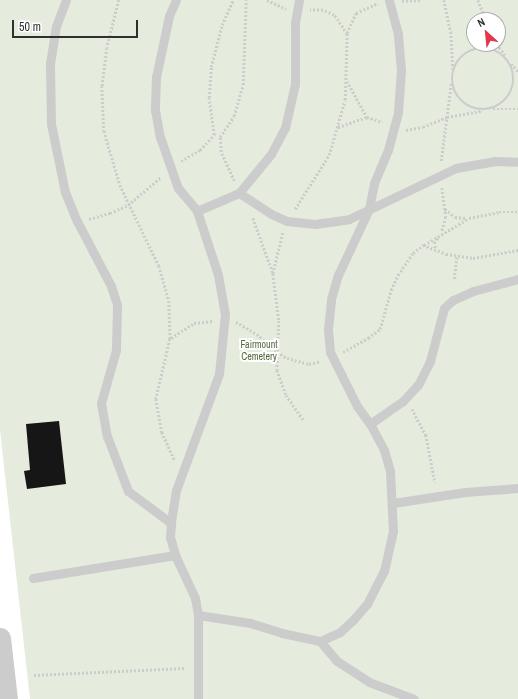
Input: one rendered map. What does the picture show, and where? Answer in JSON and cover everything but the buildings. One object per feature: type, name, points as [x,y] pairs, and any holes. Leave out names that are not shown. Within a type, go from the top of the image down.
[{"type":"street","points":[[0,638],[7,699]]},
{"type":"lane","points":[[66,0],[56,26],[50,62],[49,91],[57,160],[65,192],[77,221],[111,286],[117,306],[116,350],[101,403],[107,436],[128,491],[171,522]]},
{"type":"lane","points":[[176,0],[170,16],[156,77],[155,110],[160,136],[170,169],[178,188],[197,211],[218,275],[225,320],[219,374],[176,490],[170,536],[175,555],[195,598],[198,615],[198,699]]},
{"type":"lane","points":[[197,211],[239,193],[271,154],[285,128],[295,84],[295,23],[299,0]]},
{"type":"lane","points":[[198,615],[250,623],[282,633],[320,641],[340,632],[367,604],[377,588],[390,551],[393,531],[393,503],[390,471],[384,450],[370,424],[357,406],[330,352],[328,330],[331,299],[338,275],[350,245],[369,209],[374,183],[388,150],[398,112],[401,63],[398,34],[389,1]]},
{"type":"lane","points":[[239,193],[271,214],[287,221],[315,224],[349,219],[456,168],[495,161],[518,162]]},
{"type":"lane","points":[[370,424],[402,402],[418,386],[430,361],[444,308],[453,300],[473,291],[518,279]]},
{"type":"lane","points":[[393,503],[465,492],[518,488]]},
{"type":"lane","points":[[33,578],[175,555]]},
{"type":"lane","points":[[320,641],[337,661],[369,682],[414,699]]},
{"type":"path","points":[[119,0],[104,68],[102,113],[109,154],[128,205],[160,272],[169,301],[170,339],[156,399],[167,447],[184,469]]},
{"type":"path","points":[[214,135],[209,98],[211,67],[222,25],[233,0]]},
{"type":"path","points":[[235,183],[225,164],[220,137],[234,116],[243,85],[246,0]]},
{"type":"path","points":[[266,0],[290,10]]},
{"type":"path","points":[[274,274],[287,221],[318,175],[329,155],[338,127],[346,80],[347,34],[356,13],[389,1],[420,0]]},
{"type":"path","points":[[441,167],[453,70],[451,32],[444,0]]},
{"type":"path","points":[[478,0],[483,12]]},
{"type":"path","points":[[308,10],[323,10],[334,15],[347,34]]},
{"type":"path","points":[[453,70],[466,53],[478,48],[500,52],[518,71]]},
{"type":"path","points":[[400,130],[414,130],[447,117],[489,110],[499,106],[507,99],[513,87],[514,76],[508,60],[502,52]]},
{"type":"path","points":[[346,80],[357,104],[367,117],[387,124]]},
{"type":"path","points":[[452,80],[458,98],[466,105],[476,110],[518,109]]},
{"type":"path","points":[[338,127],[367,117]]},
{"type":"path","points":[[77,221],[110,213],[128,205],[170,169],[200,150],[214,135]]},
{"type":"path","points":[[214,135],[220,137]]},
{"type":"path","points":[[436,249],[434,243],[446,222],[442,184]]},
{"type":"path","points":[[445,208],[455,217],[469,218],[492,213],[518,212]]},
{"type":"path","points":[[251,212],[274,274],[279,321],[277,352],[281,386],[304,421]]},
{"type":"path","points":[[340,352],[354,347],[380,329],[391,290],[398,275],[413,253],[439,235],[469,218]]},
{"type":"path","points":[[423,245],[457,256],[473,258],[518,250]]},
{"type":"path","points":[[454,279],[457,256]]},
{"type":"path","points":[[170,339],[194,323],[225,320],[239,323],[247,327],[277,352],[299,362],[309,364],[324,360]]},
{"type":"path","points":[[408,403],[426,435],[435,482]]},
{"type":"path","points":[[34,675],[197,667]]},
{"type":"green space","name":"Fairmount Cemetery","points":[[0,0],[518,0],[518,699],[30,699],[0,430]]}]
